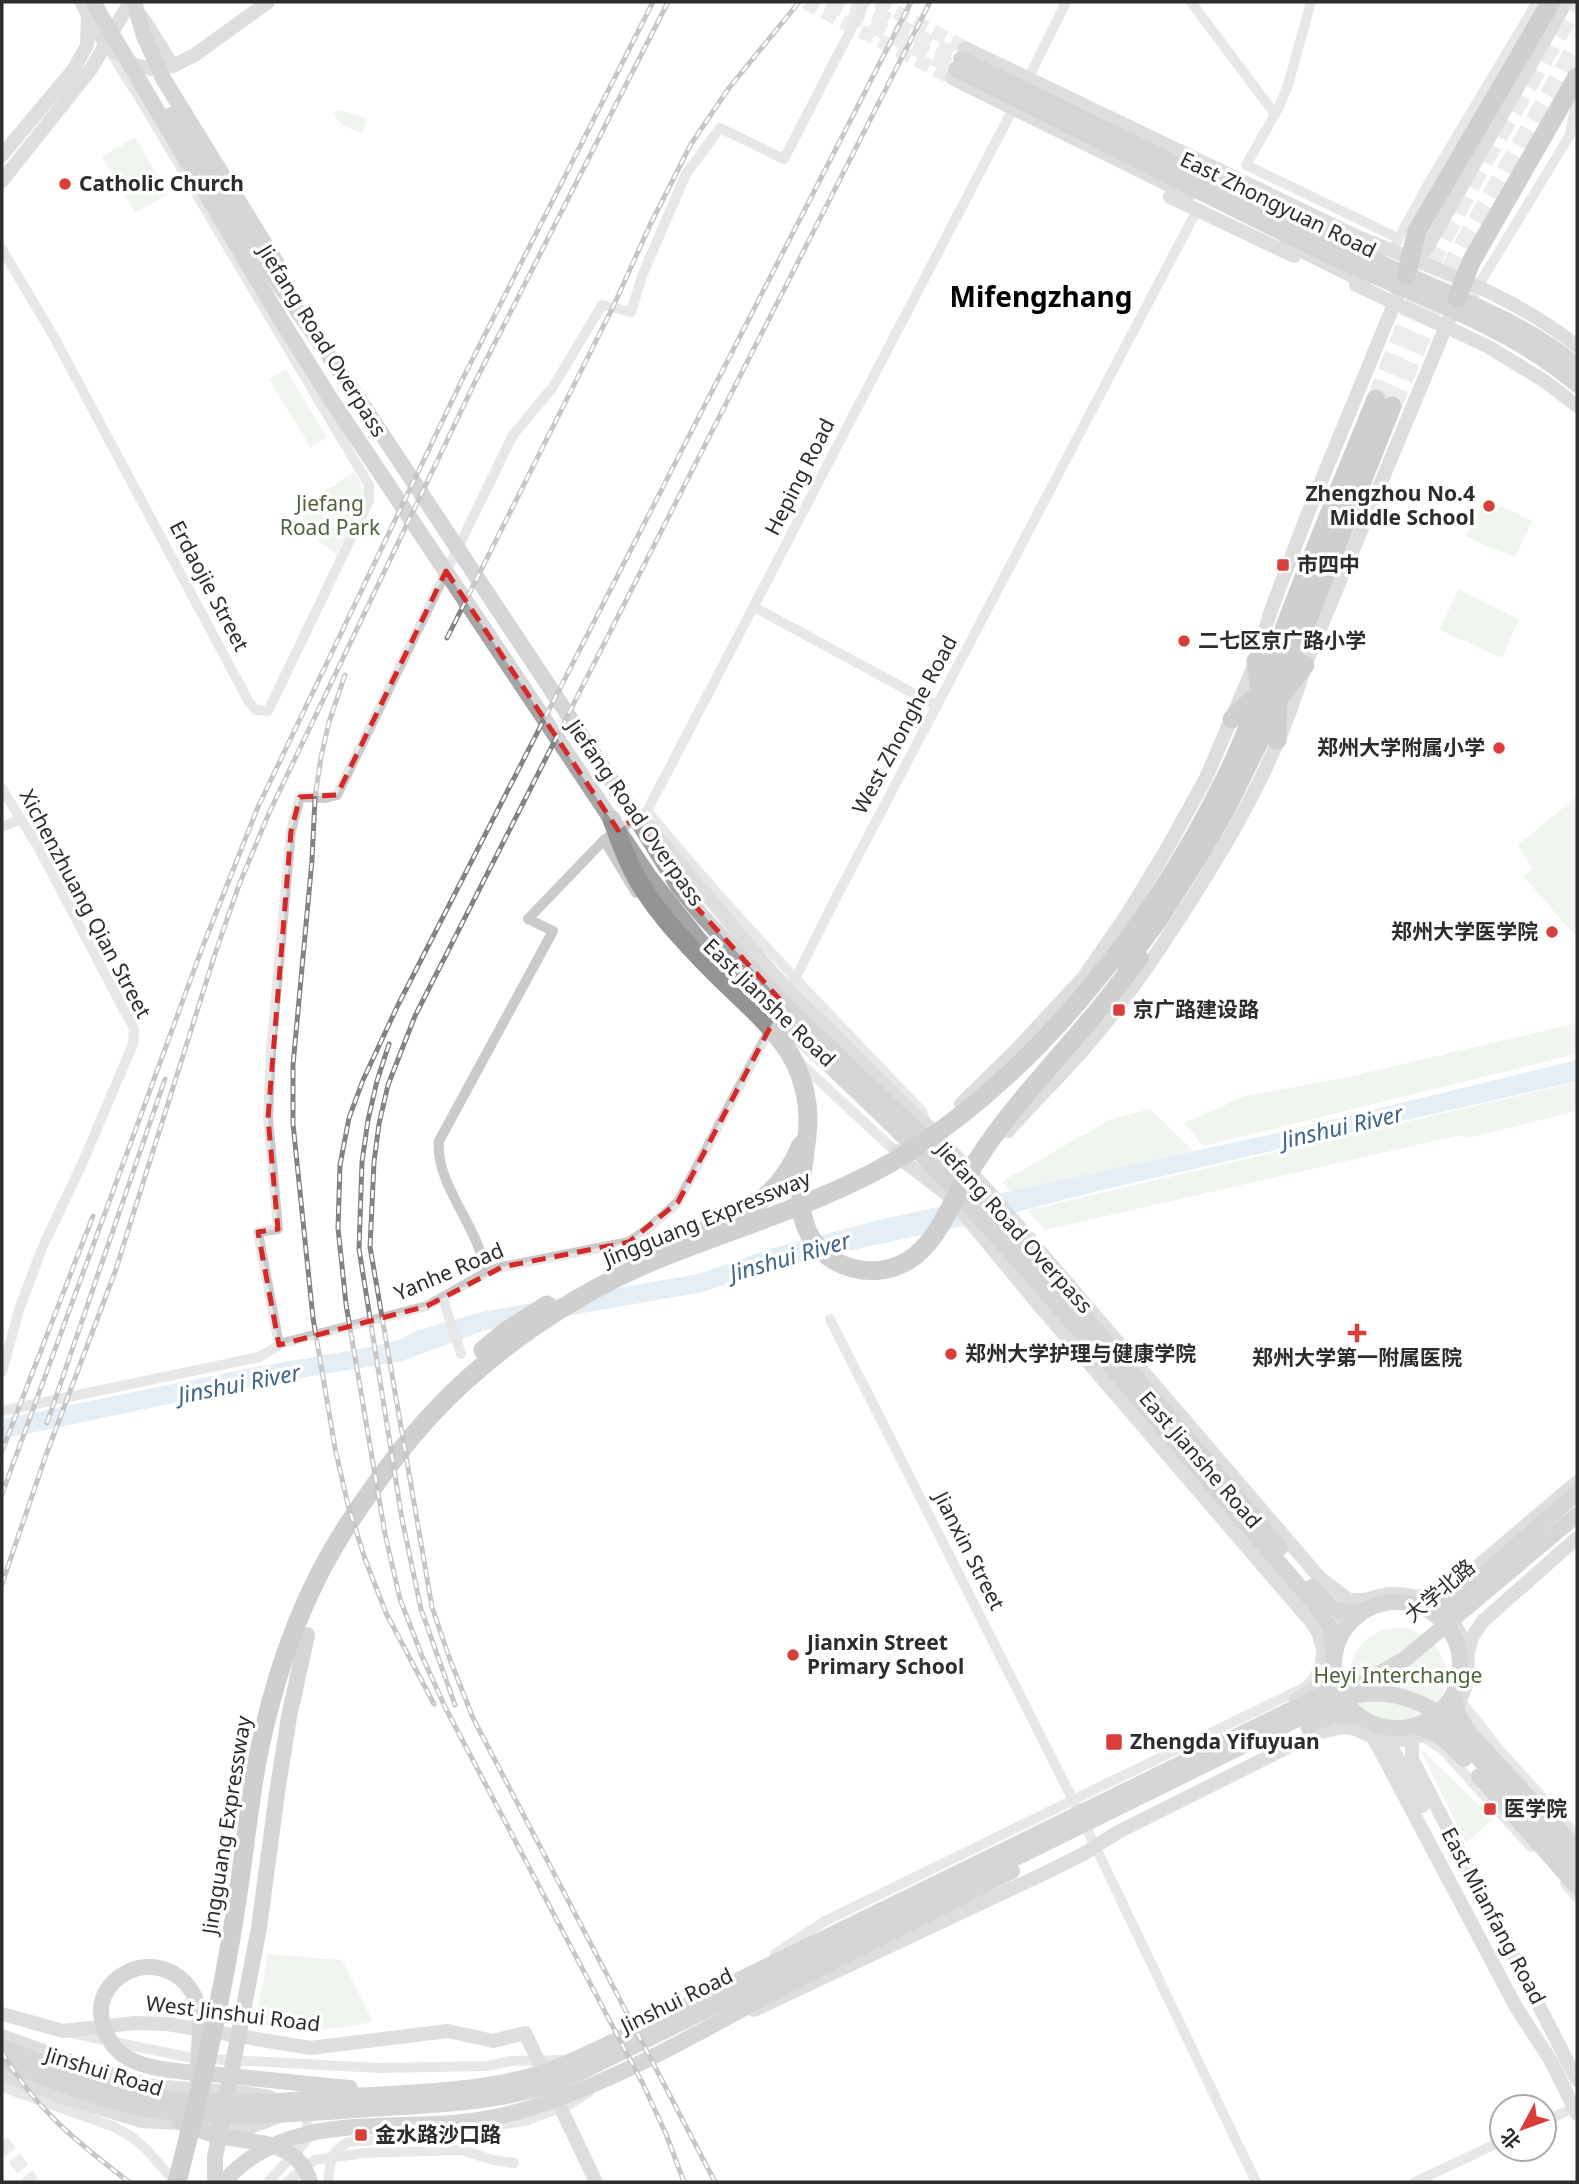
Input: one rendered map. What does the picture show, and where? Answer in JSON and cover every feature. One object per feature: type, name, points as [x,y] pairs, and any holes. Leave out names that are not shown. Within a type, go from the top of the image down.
[{"type":"highway","points":[[1391,271],[1551,2]]},
{"type":"highway","points":[[1464,293],[1471,262],[1577,78]]},
{"type":"highway","points":[[1384,402],[1245,753],[1260,692],[1384,402]]},
{"type":"highway","points":[[1256,660],[1260,692]]},
{"type":"highway","points":[[1277,740],[1278,699],[1305,665]]},
{"type":"highway","points":[[1232,719],[1260,692]]},
{"type":"highway","name":"Jingguang Expressway","points":[[190,2182],[230,2019],[270,1767],[286,1700],[307,1635],[333,1577],[360,1529],[413,1457],[441,1423],[489,1379],[555,1329],[647,1278],[855,1196],[936,1149],[1004,1097],[1055,1046],[1116,975],[1159,919],[1214,830],[1245,753]]},
{"type":"highway","name":"Jingguang Expressway","points":[[176,2182],[196,2108],[226,1971],[257,1765],[284,1661],[311,1593],[338,1540],[387,1469],[432,1414],[480,1369],[570,1304],[642,1266],[859,1180],[929,1138],[985,1096],[1060,1021],[1123,945],[1245,753]]},
{"type":"highway","points":[[612,820],[632,870],[664,915],[706,964],[787,1049],[802,1080],[808,1120],[801,1189],[804,1223],[824,1253],[840,1265],[852,1269],[886,1270],[909,1261],[931,1239],[978,1158],[1010,1112],[1091,1019],[1147,947],[1162,925],[1173,897]]},
{"type":"highway","points":[[414,1436],[420,1414],[479,1354],[523,1319],[600,1275],[653,1249],[725,1220],[765,1197],[778,1186],[794,1161],[808,1120]]},
{"type":"main road","name":"Jiefang Road Overpass","points":[[105,2],[154,88],[244,234],[354,392],[623,798],[664,866],[703,917],[788,1008],[925,1138],[957,1172],[1102,1337],[1314,1589],[1337,1611],[1351,1614],[1364,1606]]},
{"type":"main road","points":[[132,2],[164,80],[354,392]]},
{"type":"main road","name":"Jiefang Road Overpass","points":[[92,6],[317,378],[649,876],[720,963],[948,1183],[1314,1603],[1330,1628],[1328,1658],[1335,1681],[1358,1723]]},
{"type":"main road","name":"East Zhongyuan Road","points":[[959,64],[1391,271],[1464,293],[1547,343],[1577,366]]},
{"type":"main road","name":"East Zhongyuan Road","points":[[1464,293],[1577,385]]},
{"type":"main road","points":[[1328,1658],[1344,1630],[1364,1606],[1394,1602],[1446,1605],[1577,1493]]},
{"type":"main road","name":"大学北路","points":[[1322,1701],[1416,1638],[1577,1502]]},
{"type":"main road","name":"大学北路","points":[[1322,1701],[1405,1659],[1577,1515]]},
{"type":"main road","points":[[1577,1525],[1465,1622],[1461,1628],[1462,1651],[1457,1697],[1459,1716],[1471,1735],[1577,1850]]},
{"type":"main road","points":[[1419,1602],[1446,1627],[1462,1651]]},
{"type":"main road","points":[[215,2182],[215,2157],[259,1928],[289,1717],[307,1635]]},
{"type":"main road","points":[[1322,1701],[1360,1694],[1386,1693],[1419,1702],[1436,1712],[1577,1866]]},
{"type":"main road","points":[[1416,1733],[1457,1697]]},
{"type":"main road","name":"Jinshui Road","points":[[2,2048],[86,2079],[148,2095],[184,2101],[287,2107],[453,2089],[549,2070],[1322,1701]]},
{"type":"main road","name":"Jinshui Road","points":[[2,2061],[80,2090],[145,2109],[183,2114],[287,2107],[454,2102],[528,2091],[579,2073],[1322,1701]]},
{"type":"main road","points":[[223,2182],[256,2155],[301,2135],[349,2127],[455,2123],[519,2111],[617,2074],[1101,1826],[1334,1715],[1377,1732],[1401,1728],[1416,1733],[1433,1732],[1457,1751],[1577,1887]]},
{"type":"main road","points":[[196,2108],[197,2083],[197,2070],[198,2033],[198,2012],[190,1990],[183,1981],[164,1968],[145,1966],[125,1972],[104,1995],[101,2014],[103,2026],[114,2045],[123,2055],[133,2060],[149,2066],[177,2070],[190,2071],[204,2073],[398,2093]]},
{"type":"main road","points":[[145,2109],[213,2134],[283,2149],[300,2162],[308,2173],[310,2182]]},
{"type":"street","points":[[81,2],[92,6]]},
{"type":"street","points":[[2,181],[91,69],[132,2],[173,66]]},
{"type":"street","points":[[92,6],[106,46],[135,65],[151,68],[173,66],[196,54],[268,2]]},
{"type":"street","points":[[279,1345],[258,1232],[278,1229],[268,1118],[291,831],[300,797],[325,798],[337,795],[513,435],[554,387],[602,305],[631,312],[642,276],[686,174],[720,128],[785,159],[865,2]]},
{"type":"street","name":"Heping Road","points":[[487,1272],[478,1245],[443,1172],[438,1156],[439,1141],[553,931],[528,919],[604,840],[648,811],[1010,115],[1066,2]]},
{"type":"street","points":[[1191,2],[1275,114]]},
{"type":"street","points":[[1311,2],[1288,85],[1246,165],[1391,271]]},
{"type":"street","points":[[895,1151],[969,1096],[1083,978],[1168,847],[1206,778],[1256,660],[1271,610],[1308,513],[1391,271],[1537,2]]},
{"type":"street","points":[[1391,271],[1429,244],[1566,2]]},
{"type":"street","points":[[2,155],[74,69],[87,45],[92,6]]},
{"type":"street","name":"Erdaojie Street","points":[[2,249],[54,337],[249,702],[256,710],[268,711],[369,500],[369,485],[106,46]]},
{"type":"street","points":[[959,64],[1391,271]]},
{"type":"street","points":[[959,64],[1358,237],[1446,327],[1487,346],[1546,382],[1577,406]]},
{"type":"street","points":[[1464,293],[1464,259],[1577,64]]},
{"type":"street","points":[[1305,665],[1446,327],[1464,293],[1570,135],[1577,96]]},
{"type":"street","points":[[1010,115],[1197,210],[1391,271]]},
{"type":"street","name":"West Zhonghe Road","points":[[629,1242],[678,1202],[1197,210]]},
{"type":"street","points":[[1464,293],[1549,326],[1577,346]]},
{"type":"street","points":[[754,607],[937,706]]},
{"type":"street","points":[[949,1197],[1083,1049],[1159,952],[1224,849],[1252,798],[1277,740]]},
{"type":"street","name":"Xichenzhuang Qian Street","points":[[2,789],[21,819],[134,1029],[133,1044],[87,1153],[43,1246],[19,1310],[2,1372]]},
{"type":"street","name":"East Jianshe Road","points":[[623,798],[774,975],[929,1128],[990,1193],[1320,1578],[1349,1600],[1364,1606]]},
{"type":"street","name":"East Jianshe Road","points":[[648,811],[703,878],[795,979],[922,1111],[929,1128]]},
{"type":"street","points":[[2,827],[21,819]]},
{"type":"street","name":"East Jianshe Road","points":[[604,840],[623,875],[656,920],[708,976],[906,1163],[949,1197],[1313,1623],[1328,1658]]},
{"type":"street","name":"Yanhe Road","points":[[2,1411],[259,1357],[279,1345],[400,1315],[443,1299],[487,1272],[502,1267],[629,1242],[688,1238],[760,1227],[827,1200],[906,1163]]},
{"type":"street","points":[[443,1299],[461,1354]]},
{"type":"street","name":"Jianxin Street","points":[[830,1319],[1073,1800],[1090,1850],[1256,2182]]},
{"type":"street","points":[[1419,1602],[1459,1582],[1577,1482]]},
{"type":"street","points":[[1462,1651],[1483,1621],[1577,1538]]},
{"type":"street","points":[[1419,1602],[1435,1605],[1450,1619],[1461,1636],[1462,1651]]},
{"type":"street","points":[[758,1971],[775,1954],[825,1921],[1305,1687],[1328,1658]]},
{"type":"street","points":[[775,1954],[1301,1698],[1320,1684],[1328,1658]]},
{"type":"street","points":[[1457,1697],[1498,1748],[1577,1836]]},
{"type":"street","points":[[677,2045],[1090,1850],[1118,1832],[1316,1733],[1358,1723]]},
{"type":"street","points":[[1377,1732],[1576,2109],[1558,2116]]},
{"type":"street","points":[[1416,1733],[1434,1742],[1455,1762],[1577,1898]]},
{"type":"street","name":"East Mianfang Road","points":[[1416,1733],[1412,1759],[1577,2080]]},
{"type":"street","points":[[2,2014],[63,2031],[192,2058],[379,2068],[488,2066],[510,2061],[574,2060]]},
{"type":"street","name":"West Jinshui Road","points":[[63,2031],[135,2024],[167,2024],[310,2048],[448,2031],[494,2041],[526,2034],[596,2182]]},
{"type":"street","points":[[2,2036],[82,2065],[152,2086],[244,2093],[287,2107]]},
{"type":"street","points":[[268,2182],[305,2142],[309,2134],[292,2044]]},
{"type":"street","points":[[2,2074],[62,2097],[142,2121],[250,2127],[287,2107]]},
{"type":"street","points":[[328,2182],[331,2159],[336,2151],[348,2142],[408,2138],[525,2121],[570,2104],[617,2074]]},
{"type":"street","points":[[2,2087],[112,2126],[132,2137],[147,2150],[176,2182]]},
{"type":"street","points":[[1415,2182],[1488,2148]]},
{"type":"street","points":[[288,2182],[315,2160],[364,2153],[461,2150],[514,2163]]},
{"type":"highlighted area","points":[[446,571],[618,830],[636,818],[679,888],[783,1003],[678,1202],[629,1242],[502,1267],[427,1306],[279,1345],[258,1232],[278,1229],[268,1118],[291,831],[300,797],[337,795]]},
{"type":"green space","points":[[339,110],[367,118],[362,134],[339,122],[334,114]]},
{"type":"green space","points":[[135,137],[168,194],[135,213],[102,157]]},
{"type":"green space","points":[[286,369],[327,437],[311,448],[269,379]]},
{"type":"green space","name":"Jiefang Road Park","points":[[354,471],[366,493],[337,555],[320,542],[299,510]]},
{"type":"green space","points":[[1486,498],[1532,521],[1515,557],[1466,537]]},
{"type":"green space","points":[[1458,589],[1519,619],[1502,658],[1440,630]]},
{"type":"green space","points":[[1577,796],[1577,931],[1574,935],[1524,877],[1532,868],[1518,845]]},
{"type":"green space","points":[[1577,1023],[1577,1054],[1203,1146],[1184,1123],[1246,1096],[1344,1078]]},
{"type":"green space","points":[[1577,1082],[1577,1111],[1472,1137],[1456,1136],[1045,1230],[1028,1210]]},
{"type":"green space","points":[[1150,1109],[1194,1151],[1011,1192],[1001,1182],[1109,1120]]},
{"type":"green space","name":"Heyi Interchange","points":[[1398,1628],[1417,1631],[1432,1642],[1443,1657],[1446,1676],[1443,1695],[1432,1710],[1417,1721],[1398,1724],[1379,1721],[1364,1710],[1353,1695],[1350,1676],[1353,1657],[1364,1642],[1379,1631]]},
{"type":"green space","points":[[1419,1747],[1493,1819],[1466,1843]]},
{"type":"green space","points":[[268,1954],[342,1960],[373,2022],[296,2031],[267,2026],[256,2020]]},
{"type":"water","name":"Jinshui River","points":[[1577,1060],[1577,1081],[1093,1192],[968,1225],[778,1266],[703,1292],[486,1330],[402,1361],[260,1385],[2,1439],[2,1419],[256,1367],[365,1348],[399,1340],[419,1330],[481,1312],[698,1274],[773,1248],[883,1219],[1278,1133]]},
{"type":"tunnel","points":[[805,2],[952,78]]},
{"type":"tunnel","points":[[828,2],[956,69]]},
{"type":"tunnel","points":[[853,2],[961,59]]},
{"type":"tunnel","points":[[877,2],[965,48]]},
{"type":"tunnel","points":[[1376,399],[1434,256],[1481,166],[1577,2]]},
{"type":"tunnel","points":[[1392,406],[1453,263],[1577,46]]},
{"type":"tunnel","points":[[2,2141],[32,2182]]},
{"type":"railway","points":[[2,1494],[201,951],[258,807],[462,380],[653,2]]},
{"type":"railway","points":[[2,1584],[46,1455],[115,1272],[215,954],[239,885],[269,813],[474,384],[668,2]]},
{"type":"railway","points":[[447,638],[613,307],[691,144],[729,88],[799,2]]},
{"type":"railway","points":[[684,2182],[644,2086],[446,1709],[400,1599],[385,1534],[346,1304],[338,1228],[340,1165],[349,1118],[363,1080],[398,1005],[911,2]]},
{"type":"railway","points":[[715,2182],[473,1718],[432,1607],[370,1247],[374,1162],[388,1085],[415,1016],[930,2]]},
{"type":"railway","points":[[345,675],[329,722],[315,798],[312,860],[293,1065],[293,1124],[313,1318],[335,1448],[348,1505],[386,1613],[434,1704]]},
{"type":"railway","points":[[389,1044],[368,1120],[362,1162],[359,1249],[402,1519],[421,1609],[455,1705]]},
{"type":"railway","points":[[47,1423],[165,1079]]},
{"type":"railway","points":[[2,1451],[93,1216]]},
{"type":"railway","points":[[2,2052],[43,2108],[92,2153],[129,2182]]},
{"type":"place","name":"Catholic Church","points":[[65,184]]},
{"type":"place","name":"Zhengzhou No.4 Middle School","points":[[1489,506]]},
{"type":"place","name":"市四中","points":[[1283,565]]},
{"type":"place","name":"二七区京广路小学","points":[[1184,641]]},
{"type":"place","name":"郑州大学附属小学","points":[[1499,748]]},
{"type":"place","name":"郑州大学医学院","points":[[1552,932]]},
{"type":"place","name":"京广路建设路","points":[[1119,1010]]},
{"type":"place","name":"郑州大学第一附属医院","points":[[1357,1333]]},
{"type":"place","name":"郑州大学护理与健康学院","points":[[951,1354]]},
{"type":"place","name":"Jianxin Street Primary School","points":[[793,1655]]},
{"type":"place","name":"Zhengda Yifuyuan","points":[[1114,1742]]},
{"type":"place","name":"医学院","points":[[1490,1809]]},
{"type":"place","name":"金水路沙口路","points":[[361,2135]]},
{"type":"district","name":"Mifengzhang","points":[[1041,297]]}]
